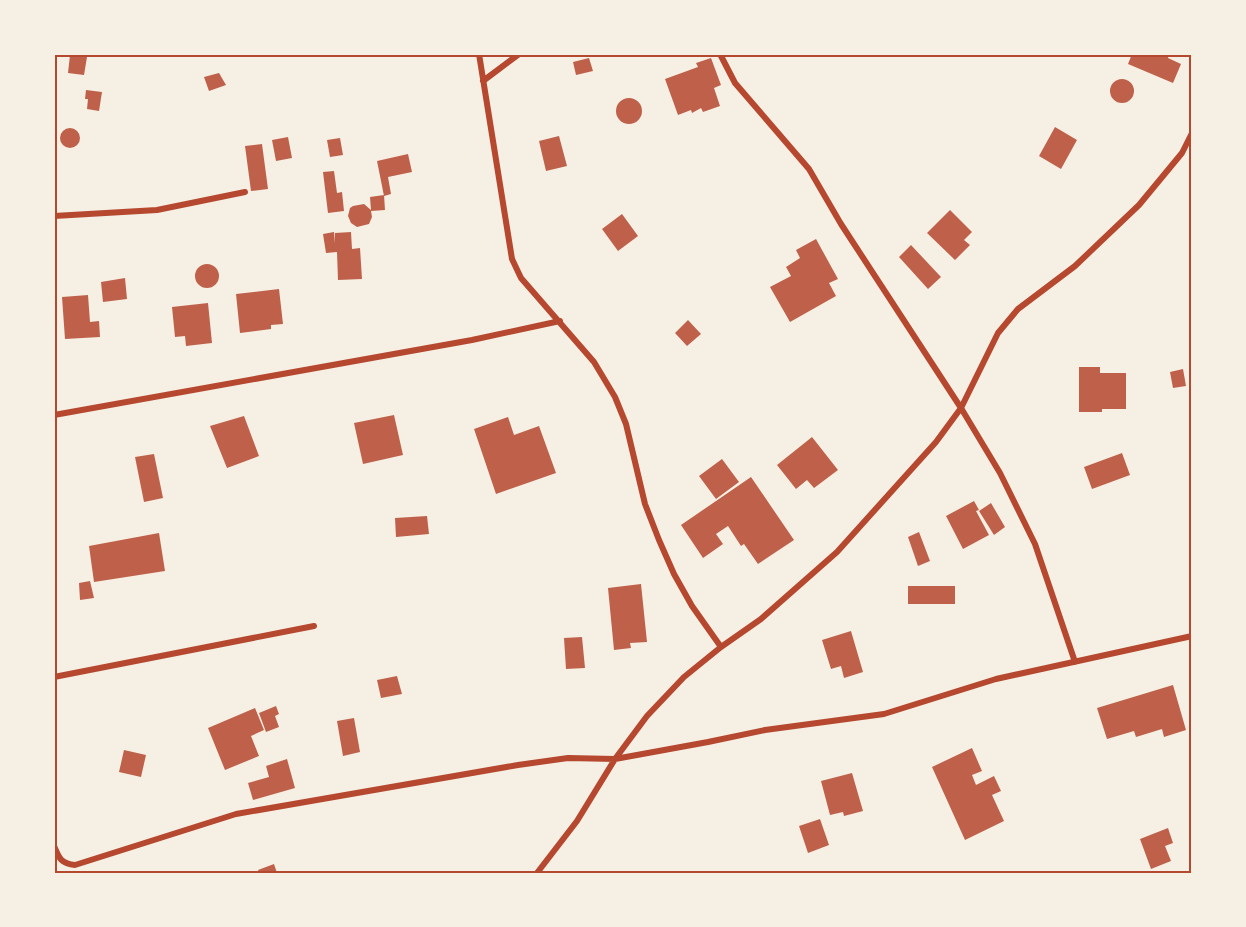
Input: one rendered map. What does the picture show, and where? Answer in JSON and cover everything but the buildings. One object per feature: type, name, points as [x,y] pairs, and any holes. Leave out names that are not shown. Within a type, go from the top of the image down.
[{"type":"street","points":[[479,54],[512,259],[521,278],[594,362],[615,397],[626,424],[645,504],[659,540],[692,606],[721,647]]},
{"type":"street","points":[[483,81],[519,54]]},
{"type":"street","points":[[720,54],[735,83],[809,169],[847,233],[962,408],[1000,473],[1035,544],[1075,662]]},
{"type":"street","points":[[537,873],[577,821],[615,759],[654,708],[684,678],[721,647],[761,619],[837,552],[936,442],[962,408],[998,333],[1018,309],[1075,266],[1139,205],[1182,153],[1192,133]]},
{"type":"street","points":[[54,216],[157,210],[245,192]]},
{"type":"street","points":[[54,415],[472,340],[560,321]]},
{"type":"street","points":[[54,676],[314,626]]},
{"type":"street","points":[[54,846],[60,861],[75,865],[236,814],[518,765],[568,758],[615,759],[765,730],[884,714],[996,679],[1192,636]]}]
